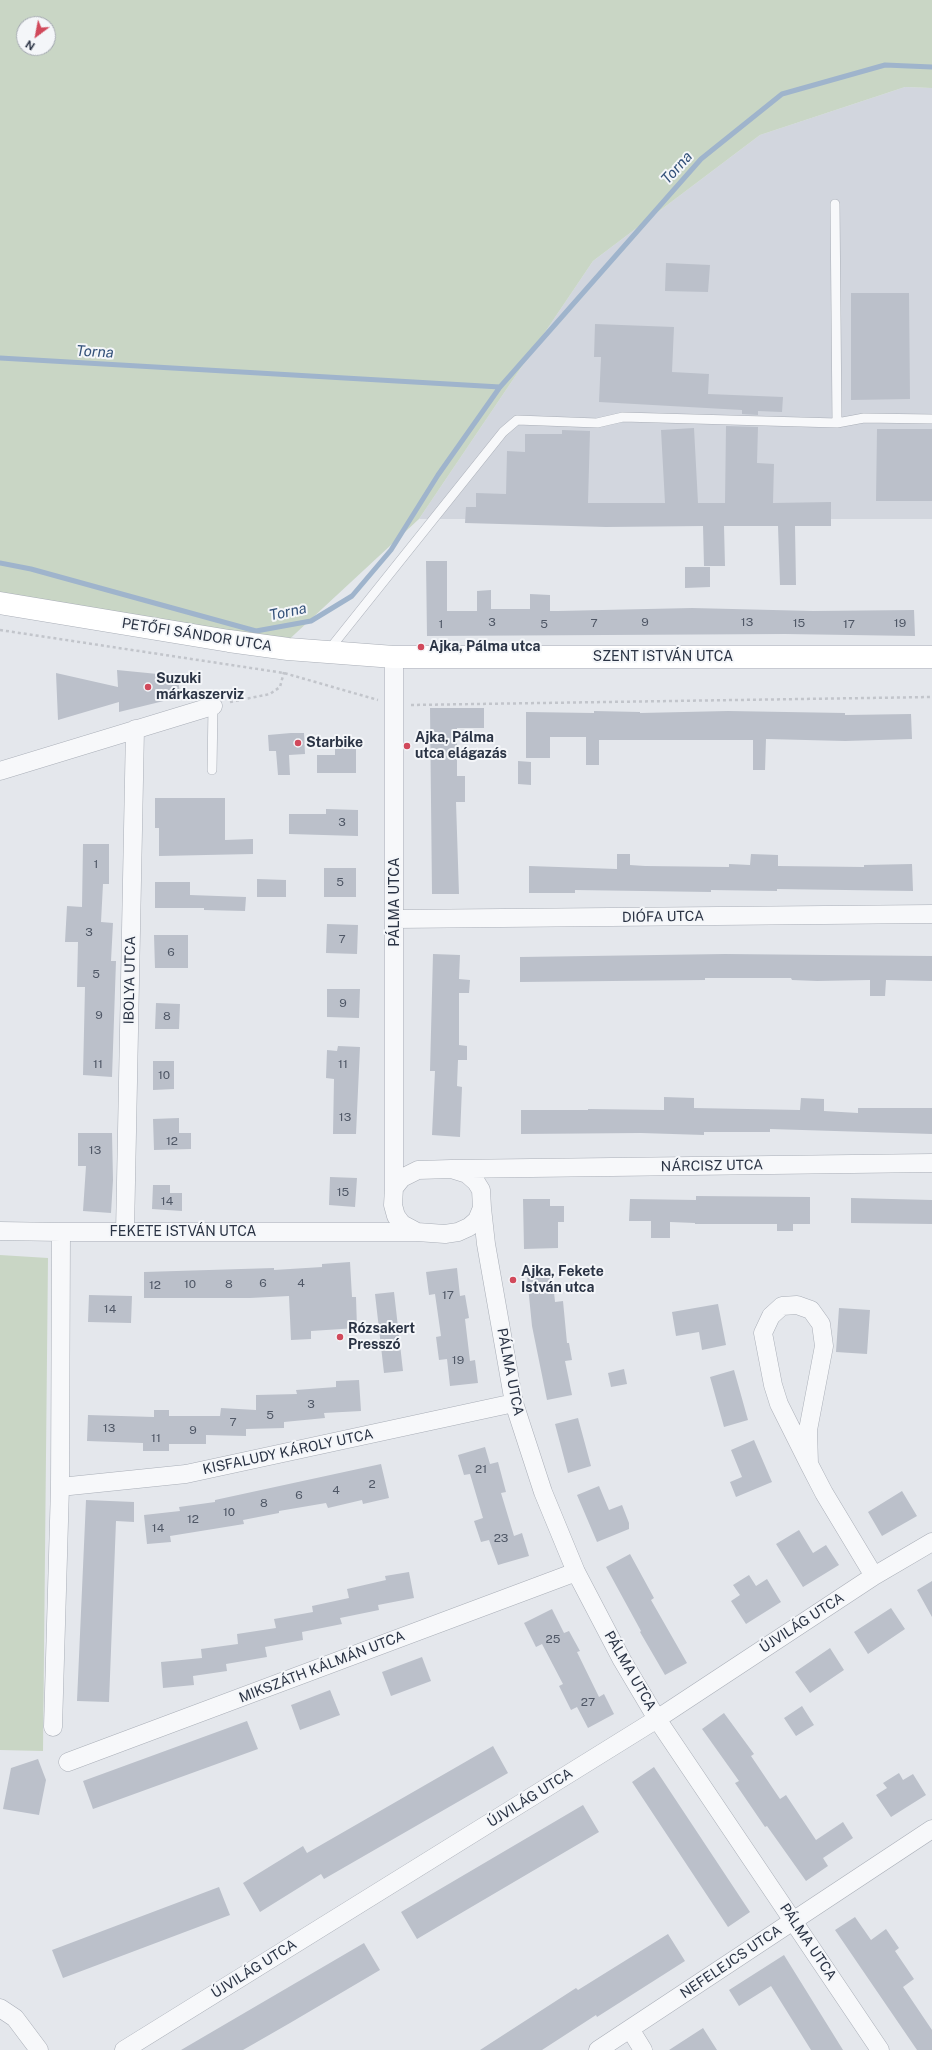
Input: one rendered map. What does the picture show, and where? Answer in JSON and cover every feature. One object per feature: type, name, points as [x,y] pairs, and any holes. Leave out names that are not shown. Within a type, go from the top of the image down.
[{"type":"main road","name":"PETŐFI SÁNDOR UTCA","points":[[0,603],[229,641],[288,649],[394,657]]},
{"type":"main road","name":"SZENT ISTVÁN UTCA","points":[[394,657],[932,657]]},
{"type":"street","name":"PÁLMA UTCA","points":[[394,657],[395,919],[393,1205],[396,1216]]},
{"type":"street","points":[[0,771],[214,706]]},
{"type":"street","name":"IBOLYA UTCA","points":[[125,1232],[135,729]]},
{"type":"street","name":"DIÓFA UTCA","points":[[395,919],[932,914]]},
{"type":"street","points":[[394,1148],[418,1170]]},
{"type":"street","name":"NÁRCISZ UTCA","points":[[451,1169],[932,1163]]},
{"type":"street","points":[[394,1188],[402,1178],[418,1170],[451,1169],[466,1174],[476,1182],[493,1168]]},
{"type":"street","name":"PÁLMA UTCA","points":[[476,1182],[480,1190],[486,1244],[514,1403],[542,1492],[576,1572],[622,1660],[657,1719],[794,1920],[880,2050]]},
{"type":"street","points":[[367,1233],[396,1216],[402,1224],[417,1232],[445,1234],[469,1227],[477,1220],[482,1208]]},
{"type":"street","points":[[469,1227],[486,1244]]},
{"type":"street","name":"FEKETE ISTVÁN UTCA","points":[[0,1230],[61,1232],[417,1232]]},
{"type":"street","points":[[54,1727],[60,1487],[61,1232]]},
{"type":"street","points":[[809,1464],[808,1430],[824,1346],[821,1324],[811,1310],[798,1305],[782,1306],[771,1316],[763,1333],[773,1385],[779,1404],[809,1464],[874,1576]]},
{"type":"street","name":"KISFALUDY KÁROLY UTCA","points":[[60,1487],[186,1474],[514,1403]]},
{"type":"street","name":"ÚJVILÁG UTCA","points":[[124,2050],[657,1719],[874,1576],[932,1542]]},
{"type":"street","name":"MIKSZÁTH KÁLMÁN UTCA","points":[[68,1762],[576,1572]]},
{"type":"street","name":"NEFELEJCS UTCA","points":[[598,2050],[932,1828]]},
{"type":"street","points":[[0,2008],[15,2018],[39,2050]]},
{"type":"street","points":[[630,2029],[643,2050]]},
{"type":"lane","points":[[835,204],[837,422]]},
{"type":"lane","points":[[327,652],[503,432],[517,420],[597,423],[622,417],[837,422],[864,418],[932,419]]},
{"type":"lane","points":[[212,770],[214,706]]},
{"type":"path","points":[[0,630],[284,673],[394,705],[932,698]]},
{"type":"path","points":[[214,706],[270,694],[280,687],[288,649]]},
{"type":"shaded area","points":[[905,87],[932,88],[932,519],[419,519],[593,261],[760,135]]},
{"type":"green space","points":[[0,0],[932,0],[932,88],[905,87],[760,135],[593,261],[419,519],[282,646],[0,600]]},
{"type":"green space","points":[[0,1255],[48,1258],[43,1751],[0,1750]]},
{"type":"building","points":[[666,263],[710,265],[708,292],[665,291]]},
{"type":"building","points":[[851,293],[909,293],[910,399],[851,400]]},
{"type":"building","points":[[595,324],[674,327],[672,372],[709,374],[708,394],[783,397],[782,412],[758,411],[758,415],[742,414],[742,410],[599,402],[601,357],[594,357]]},
{"type":"building","points":[[726,426],[758,427],[757,463],[774,464],[773,503],[831,502],[831,526],[795,526],[796,585],[780,585],[778,526],[724,526],[725,566],[704,566],[703,526],[606,527],[465,523],[466,507],[476,507],[476,493],[506,494],[507,451],[525,452],[525,434],[562,434],[562,430],[590,431],[588,503],[665,503],[661,430],[694,428],[698,503],[725,503]]},
{"type":"building","points":[[877,429],[932,429],[932,501],[876,501]]},
{"type":"building","points":[[426,561],[447,561],[447,611],[477,611],[477,591],[491,590],[491,609],[530,609],[530,594],[550,595],[550,611],[692,608],[813,611],[914,610],[915,636],[785,634],[427,636]]},
{"type":"building","points":[[685,567],[710,567],[710,587],[685,588]]},
{"type":"building","points":[[117,670],[178,676],[180,697],[119,712],[119,702],[58,720],[56,673],[118,687]]},
{"type":"building","points":[[430,708],[484,708],[484,728],[457,728],[457,776],[465,776],[465,802],[456,802],[459,894],[432,894]]},
{"type":"building","points":[[594,711],[640,713],[728,711],[845,713],[845,715],[911,714],[912,739],[845,741],[766,739],[765,770],[753,770],[753,740],[599,740],[599,765],[586,765],[586,737],[550,737],[550,758],[526,758],[526,712],[594,713]]},
{"type":"building","points":[[304,733],[305,754],[289,755],[290,775],[278,775],[276,751],[269,751],[268,735]]},
{"type":"building","points":[[335,745],[356,745],[356,773],[317,773],[317,755],[335,755]]},
{"type":"building","points":[[518,761],[531,762],[531,785],[518,784]]},
{"type":"building","points":[[155,798],[225,798],[225,840],[253,839],[253,854],[159,856],[159,828],[155,828]]},
{"type":"building","points":[[326,809],[358,810],[358,836],[289,834],[289,814],[326,814]]},
{"type":"building","points":[[83,844],[109,844],[109,884],[103,884],[101,922],[113,923],[111,961],[116,961],[112,1077],[83,1075],[85,987],[77,987],[78,942],[65,942],[67,906],[82,907]]},
{"type":"building","points":[[617,854],[630,854],[630,865],[645,866],[729,867],[729,864],[750,865],[751,854],[778,855],[778,866],[864,867],[864,865],[912,864],[913,891],[777,889],[777,891],[711,890],[711,892],[575,890],[575,893],[529,893],[529,866],[617,869]]},
{"type":"building","points":[[324,868],[356,868],[356,897],[324,897]]},
{"type":"building","points":[[257,879],[286,880],[286,897],[257,897]]},
{"type":"building","points":[[155,882],[190,882],[190,895],[246,897],[245,911],[204,910],[204,908],[155,908]]},
{"type":"building","points":[[327,924],[358,925],[357,954],[326,953]]},
{"type":"building","points":[[154,935],[188,935],[188,968],[155,968]]},
{"type":"building","points":[[433,954],[460,955],[459,979],[470,980],[469,993],[459,993],[459,1045],[467,1046],[467,1060],[458,1060],[457,1086],[462,1087],[460,1137],[432,1135],[435,1071],[430,1071]]},
{"type":"building","points":[[725,954],[932,956],[932,981],[886,980],[885,996],[870,996],[870,980],[817,981],[792,980],[791,978],[705,978],[705,980],[520,982],[520,957]]},
{"type":"building","points":[[327,989],[360,989],[359,1018],[327,1017]]},
{"type":"building","points":[[156,1003],[180,1004],[179,1029],[155,1029]]},
{"type":"building","points":[[338,1046],[360,1047],[356,1134],[333,1134],[334,1079],[326,1078],[327,1050],[337,1051]]},
{"type":"building","points":[[153,1061],[174,1061],[174,1089],[153,1090]]},
{"type":"building","points":[[664,1097],[694,1098],[694,1108],[800,1110],[801,1098],[824,1099],[824,1111],[858,1113],[858,1108],[932,1108],[932,1134],[770,1129],[770,1132],[704,1132],[704,1135],[641,1133],[521,1134],[521,1110],[664,1110]]},
{"type":"building","points":[[179,1118],[179,1133],[191,1133],[191,1149],[154,1150],[153,1119]]},
{"type":"building","points":[[78,1133],[112,1133],[113,1180],[111,1213],[83,1211],[86,1166],[78,1166]]},
{"type":"building","points":[[330,1177],[357,1178],[355,1207],[329,1205]]},
{"type":"building","points":[[153,1185],[170,1185],[170,1193],[182,1193],[182,1211],[152,1209]]},
{"type":"building","points":[[696,1196],[810,1197],[810,1224],[793,1224],[793,1231],[777,1231],[777,1224],[695,1224],[670,1222],[670,1238],[651,1238],[651,1221],[629,1221],[630,1199],[696,1200]]},
{"type":"building","points":[[851,1198],[932,1200],[932,1224],[851,1223]]},
{"type":"building","points":[[523,1199],[550,1199],[550,1206],[564,1206],[564,1222],[558,1222],[558,1248],[524,1249]]},
{"type":"building","points":[[350,1262],[352,1297],[356,1297],[357,1328],[311,1331],[311,1339],[291,1340],[289,1296],[250,1298],[144,1298],[144,1272],[274,1268],[274,1270],[322,1267],[322,1264]]},
{"type":"building","points":[[457,1268],[460,1296],[465,1295],[469,1318],[465,1319],[470,1361],[475,1360],[478,1383],[450,1386],[447,1359],[439,1360],[436,1337],[441,1336],[435,1294],[429,1295],[426,1272]]},
{"type":"building","points":[[552,1273],[555,1302],[563,1301],[567,1343],[569,1343],[572,1360],[565,1361],[572,1395],[547,1400],[532,1326],[527,1276]]},
{"type":"building","points":[[394,1292],[403,1371],[384,1373],[375,1294]]},
{"type":"building","points":[[89,1295],[132,1296],[131,1323],[88,1322]]},
{"type":"building","points":[[718,1304],[726,1345],[702,1350],[699,1332],[676,1336],[672,1312]]},
{"type":"building","points":[[839,1308],[870,1310],[867,1354],[836,1352]]},
{"type":"building","points":[[624,1369],[627,1384],[611,1387],[608,1373]]},
{"type":"building","points":[[734,1370],[748,1420],[724,1427],[710,1377]]},
{"type":"building","points":[[359,1380],[361,1411],[324,1413],[325,1418],[284,1422],[284,1428],[246,1429],[246,1436],[206,1435],[206,1444],[169,1444],[169,1451],[143,1451],[143,1443],[87,1441],[88,1415],[154,1417],[154,1410],[169,1410],[169,1416],[220,1416],[221,1408],[256,1410],[256,1395],[297,1394],[296,1390],[336,1387],[336,1381]]},
{"type":"building","points":[[578,1418],[591,1466],[568,1473],[555,1424]]},
{"type":"building","points":[[754,1440],[772,1482],[736,1497],[730,1482],[742,1477],[731,1450]]},
{"type":"building","points":[[485,1447],[490,1464],[498,1462],[506,1492],[501,1493],[514,1536],[522,1533],[529,1556],[498,1565],[489,1540],[481,1542],[474,1521],[483,1518],[470,1474],[464,1475],[458,1455]]},
{"type":"building","points":[[381,1464],[389,1498],[363,1504],[362,1500],[328,1508],[326,1503],[279,1511],[279,1513],[243,1520],[244,1524],[170,1536],[171,1542],[147,1544],[144,1515],[180,1511],[179,1507],[215,1502],[215,1500]]},
{"type":"building","points":[[599,1486],[609,1510],[622,1505],[629,1523],[629,1529],[597,1542],[577,1495]]},
{"type":"building","points":[[902,1491],[917,1516],[882,1536],[868,1512]]},
{"type":"building","points":[[86,1500],[134,1502],[134,1522],[116,1521],[109,1702],[77,1701]]},
{"type":"building","points":[[799,1530],[813,1553],[826,1545],[839,1565],[803,1587],[776,1544]]},
{"type":"building","points":[[630,1554],[654,1598],[651,1600],[687,1663],[665,1675],[640,1632],[641,1631],[606,1567]]},
{"type":"building","points":[[409,1572],[414,1598],[378,1605],[379,1610],[340,1618],[342,1624],[302,1632],[303,1640],[265,1647],[267,1657],[226,1664],[227,1671],[193,1676],[194,1685],[163,1688],[161,1662],[202,1658],[201,1649],[238,1644],[237,1634],[276,1628],[274,1619],[313,1612],[312,1606],[349,1598],[347,1589],[386,1580],[385,1576]]},
{"type":"building","points":[[749,1575],[756,1586],[767,1579],[781,1602],[746,1624],[731,1601],[740,1595],[733,1585]]},
{"type":"building","points":[[932,1581],[932,1617],[917,1590]]},
{"type":"building","points":[[891,1608],[905,1629],[868,1654],[854,1632]]},
{"type":"building","points":[[552,1609],[564,1633],[569,1631],[580,1651],[577,1652],[599,1697],[604,1694],[614,1714],[588,1728],[577,1707],[571,1710],[559,1686],[563,1684],[542,1644],[536,1647],[524,1623]]},
{"type":"building","points":[[830,1648],[844,1670],[810,1693],[795,1672]]},
{"type":"building","points":[[422,1657],[431,1681],[391,1696],[382,1672]]},
{"type":"building","points":[[330,1690],[340,1715],[300,1730],[291,1705]]},
{"type":"building","points":[[802,1706],[814,1725],[796,1736],[784,1718]]},
{"type":"building","points":[[724,1713],[754,1754],[751,1756],[780,1799],[786,1795],[816,1840],[843,1822],[853,1838],[823,1858],[828,1866],[806,1881],[767,1826],[765,1827],[735,1783],[739,1781],[702,1729]]},
{"type":"building","points":[[247,1721],[258,1749],[93,1809],[83,1781]]},
{"type":"building","points":[[493,1746],[508,1773],[324,1879],[321,1874],[260,1912],[243,1883],[303,1846],[307,1853]]},
{"type":"building","points":[[38,1759],[46,1780],[39,1815],[3,1809],[11,1768]]},
{"type":"building","points":[[654,1767],[750,1912],[728,1927],[632,1782]]},
{"type":"building","points":[[899,1773],[903,1780],[913,1774],[926,1795],[891,1817],[876,1795],[887,1788],[883,1783]]},
{"type":"building","points":[[583,1805],[599,1832],[417,1939],[401,1912]]},
{"type":"building","points":[[219,1887],[230,1915],[63,1978],[52,1950]]},
{"type":"building","points":[[855,1917],[871,1940],[886,1929],[899,1948],[895,1951],[914,1979],[903,1987],[932,2030],[932,2050],[917,2050],[835,1930]]},
{"type":"building","points":[[668,1934],[685,1961],[597,2017],[596,2015],[542,2050],[480,2050],[576,1988],[578,1990]]},
{"type":"building","points":[[364,1943],[380,1970],[290,2023],[243,2050],[181,2050]]},
{"type":"building","points":[[784,1955],[843,2050],[811,2050],[771,1986],[739,2006],[729,1990]]},
{"type":"building","points":[[703,2028],[717,2050],[669,2050]]},
{"type":"waterway","name":"Torna","points":[[0,563],[31,569],[256,631],[311,621],[352,596],[391,550],[438,475],[500,387],[701,159],[782,94],[885,65],[932,67]]},
{"type":"waterway","name":"Torna","points":[[0,358],[500,387]]},
{"type":"place","name":"Ajka, Pálma utca","points":[[421,647]]},
{"type":"place","name":"Suzuki márkaszerviz","points":[[148,687]]},
{"type":"place","name":"Starbike","points":[[298,743]]},
{"type":"place","name":"Ajka, Pálma utca elágazás","points":[[407,746]]},
{"type":"place","name":"Ajka, Fekete István utca","points":[[513,1280]]},
{"type":"place","name":"Rózsakert Presszó","points":[[340,1337]]}]
